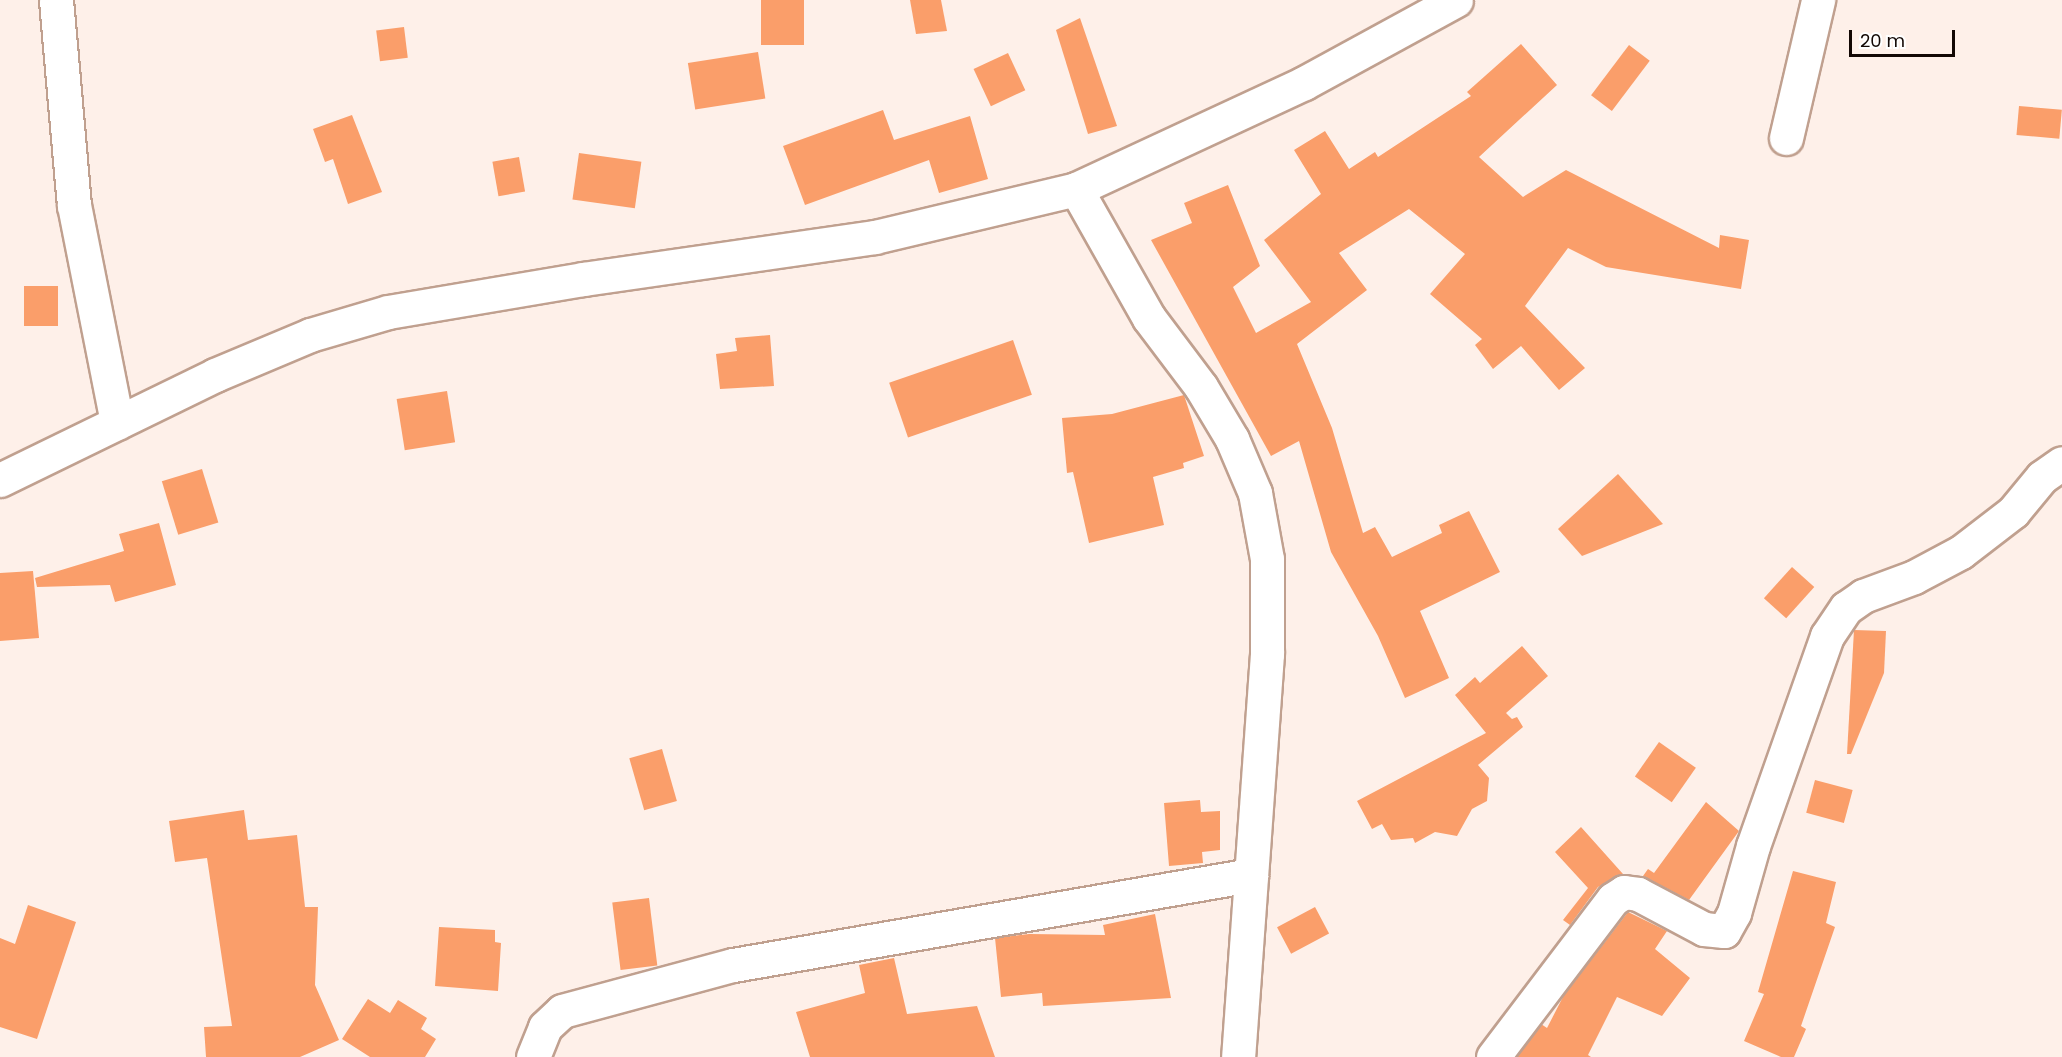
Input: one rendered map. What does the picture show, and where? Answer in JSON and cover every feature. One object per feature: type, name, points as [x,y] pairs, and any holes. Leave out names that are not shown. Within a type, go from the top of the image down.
[{"type":"street","points":[[56,0],[74,205],[117,423]]},
{"type":"street","points":[[0,480],[247,362],[310,336],[387,312],[583,279],[843,243],[952,221],[1076,189],[1304,83],[1456,0]]},
{"type":"street","points":[[1786,138],[1818,0]]},
{"type":"street","points":[[1076,189],[1149,318],[1202,387],[1232,439],[1255,493],[1267,559],[1267,654],[1238,1057]]},
{"type":"street","points":[[1493,1057],[1613,899],[1624,892],[1638,894],[1704,929],[1724,931],[1734,913],[1753,846],[1827,636],[1846,608],[1863,596],[1914,577],[1961,552],[2013,512],[2042,477],[2062,463]]},
{"type":"street","points":[[533,1057],[545,1027],[562,1011],[733,965],[1251,875]]},
{"type":"building","points":[[761,0],[804,0],[804,45],[761,45]]},
{"type":"building","points":[[910,0],[941,0],[947,31],[916,34]]},
{"type":"building","points":[[1080,18],[1117,126],[1088,134],[1056,30]]},
{"type":"building","points":[[404,27],[408,58],[380,61],[376,30]]},
{"type":"building","points":[[1521,44],[1557,85],[1479,157],[1523,197],[1566,170],[1719,248],[1720,235],[1749,240],[1741,289],[1606,267],[1568,248],[1525,306],[1585,368],[1559,390],[1521,346],[1493,369],[1475,345],[1482,339],[1430,294],[1465,254],[1409,209],[1339,253],[1367,290],[1297,344],[1332,428],[1363,533],[1375,527],[1392,557],[1442,533],[1439,525],[1469,511],[1500,572],[1420,611],[1449,678],[1405,698],[1378,636],[1331,552],[1299,441],[1271,456],[1151,240],[1192,223],[1184,203],[1228,185],[1260,266],[1233,287],[1256,333],[1311,302],[1264,240],[1321,194],[1294,150],[1325,131],[1349,169],[1375,152],[1378,157],[1471,96],[1467,92]]},
{"type":"building","points":[[1629,45],[1650,61],[1612,111],[1591,95]]},
{"type":"building","points":[[758,52],[765,98],[695,110],[688,63]]},
{"type":"building","points":[[1008,53],[1025,90],[991,106],[974,69]]},
{"type":"building","points":[[2019,106],[2062,110],[2059,139],[2016,135]]},
{"type":"building","points":[[883,110],[894,140],[970,116],[988,179],[939,193],[929,160],[805,205],[783,146]]},
{"type":"building","points":[[352,115],[382,192],[348,204],[333,159],[325,162],[313,129]]},
{"type":"building","points":[[579,153],[641,162],[635,208],[572,200]]},
{"type":"building","points":[[519,157],[525,191],[498,196],[492,162]]},
{"type":"building","points":[[24,286],[58,286],[58,326],[24,326]]},
{"type":"building","points":[[770,335],[774,386],[720,389],[716,354],[737,351],[735,338]]},
{"type":"building","points":[[1013,340],[1032,395],[908,437],[889,383]]},
{"type":"building","points":[[447,391],[455,442],[405,450],[397,399]]},
{"type":"building","points":[[1184,395],[1204,456],[1183,463],[1184,468],[1153,477],[1164,525],[1089,543],[1073,472],[1067,473],[1062,418],[1112,414]]},
{"type":"building","points":[[202,469],[218,523],[178,535],[162,481]]},
{"type":"building","points":[[1618,474],[1663,524],[1582,556],[1558,529]]},
{"type":"building","points":[[159,523],[176,585],[115,602],[110,585],[37,587],[35,578],[124,551],[119,534]]},
{"type":"building","points":[[1792,567],[1814,587],[1786,618],[1764,598]]},
{"type":"building","points":[[33,571],[39,638],[0,641],[0,573]]},
{"type":"building","points":[[1854,630],[1886,631],[1884,673],[1851,754],[1847,754]]},
{"type":"building","points":[[1522,646],[1548,676],[1506,713],[1512,719],[1517,717],[1523,727],[1478,765],[1489,778],[1487,801],[1472,809],[1457,836],[1435,832],[1415,843],[1413,838],[1391,840],[1382,824],[1372,829],[1357,801],[1486,733],[1455,695],[1475,677],[1480,683]]},
{"type":"building","points":[[1659,742],[1696,768],[1672,802],[1635,776]]},
{"type":"building","points":[[662,749],[677,801],[644,810],[629,758]]},
{"type":"building","points":[[1815,780],[1853,790],[1844,823],[1806,813]]},
{"type":"building","points":[[1200,800],[1201,812],[1220,811],[1220,850],[1202,852],[1203,863],[1169,866],[1164,803]]},
{"type":"building","points":[[1706,802],[1739,831],[1689,900],[1643,876],[1648,869],[1654,873]]},
{"type":"building","points":[[244,810],[248,840],[297,835],[305,907],[318,907],[315,985],[339,1040],[300,1057],[206,1057],[204,1027],[232,1026],[207,858],[175,862],[169,821]]},
{"type":"building","points":[[1581,827],[1623,874],[1598,887],[1570,925],[1563,920],[1588,888],[1555,852]]},
{"type":"building","points":[[1793,871],[1836,882],[1826,923],[1835,927],[1801,1026],[1806,1029],[1794,1057],[1781,1057],[1744,1041],[1764,994],[1758,992]]},
{"type":"building","points":[[649,898],[657,965],[621,970],[612,903]]},
{"type":"building","points":[[28,905],[76,922],[37,1039],[0,1027],[0,938],[15,944]]},
{"type":"building","points":[[1315,907],[1329,933],[1291,954],[1277,927]]},
{"type":"building","points":[[1628,912],[1667,931],[1655,949],[1690,978],[1662,1016],[1617,997],[1588,1055],[1591,1057],[1517,1057],[1541,1024],[1547,1028],[1564,995]]},
{"type":"building","points":[[1155,914],[1171,998],[1043,1006],[1042,993],[1001,997],[995,938],[1029,934],[1105,935],[1103,925]]},
{"type":"building","points":[[439,927],[495,930],[495,942],[501,943],[498,991],[435,986]]},
{"type":"building","points":[[894,958],[907,1014],[977,1006],[995,1057],[810,1057],[796,1012],[865,993],[859,965]]},
{"type":"building","points":[[368,999],[390,1013],[398,1000],[427,1018],[421,1029],[436,1039],[425,1057],[370,1057],[342,1039]]}]
